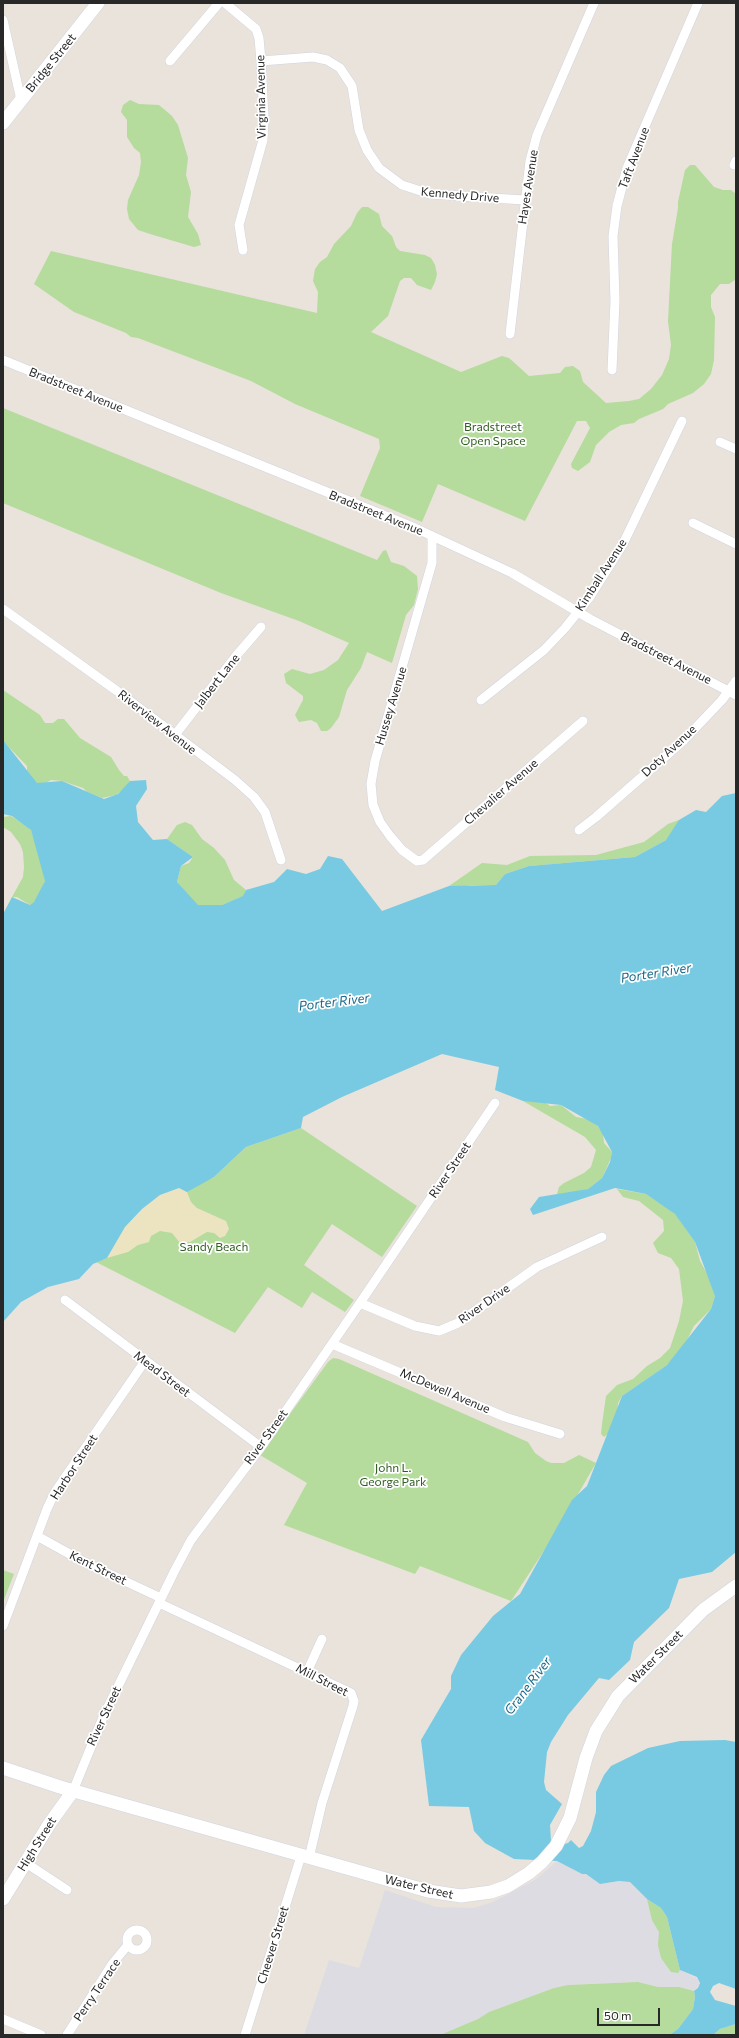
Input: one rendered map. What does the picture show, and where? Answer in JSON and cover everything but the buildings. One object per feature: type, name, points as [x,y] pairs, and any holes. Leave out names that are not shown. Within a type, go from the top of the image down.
[{"type":"main road","name":"Bridge Street","points":[[3,123],[98,3]]},
{"type":"main road","name":"Water Street","points":[[3,1768],[73,1791],[412,1887],[450,1896],[471,1896],[501,1889],[522,1878],[536,1868],[550,1854],[561,1838],[573,1808],[590,1744],[609,1708],[628,1685],[690,1622],[736,1586]]},
{"type":"main road","name":"High Street","points":[[3,1899],[50,1824],[73,1791]]},
{"type":"street","points":[[170,61],[219,3]]},
{"type":"street","name":"Virginia Avenue","points":[[225,3],[256,29],[259,38],[261,61],[264,117],[263,140],[239,225],[243,250]]},
{"type":"street","name":"Hayes Avenue","points":[[510,334],[524,200],[530,161],[538,135],[594,3]]},
{"type":"street","name":"Taft Avenue","points":[[612,370],[615,301],[613,236],[617,206],[627,168],[698,3]]},
{"type":"street","points":[[3,20],[21,100]]},
{"type":"street","name":"Kennedy Drive","points":[[261,61],[313,57],[327,60],[340,68],[352,86],[359,130],[366,150],[379,168],[402,185],[430,194],[524,200]]},
{"type":"street","name":"Bradstreet Avenue","points":[[3,360],[432,536],[512,573],[578,612],[732,693]]},
{"type":"street","name":"Kimball Avenue","points":[[481,700],[544,650],[566,628],[578,612],[623,544],[682,421]]},
{"type":"street","points":[[720,442],[736,449]]},
{"type":"street","points":[[693,523],[736,544]]},
{"type":"street","name":"Hussey Avenue","points":[[418,861],[402,850],[380,822],[373,805],[371,784],[375,761],[432,563],[432,536]]},
{"type":"street","name":"Riverview Avenue","points":[[3,609],[117,691],[254,797],[265,812],[281,860]]},
{"type":"street","name":"Jalbert Lane","points":[[175,736],[236,656],[261,627]]},
{"type":"street","name":"Doty Avenue","points":[[579,830],[684,740],[732,693],[736,681]]},
{"type":"street","name":"Chevalier Avenue","points":[[418,861],[423,860],[583,721]]},
{"type":"street","name":"River Street","points":[[73,1791],[99,1727],[183,1553],[195,1534],[261,1447],[495,1103]]},
{"type":"street","name":"River Drive","points":[[360,1303],[415,1326],[439,1331],[458,1323],[537,1266],[602,1238]]},
{"type":"street","name":"Mead Street","points":[[65,1300],[261,1447]]},
{"type":"street","name":"McDewell Avenue","points":[[332,1344],[505,1417],[560,1434]]},
{"type":"street","name":"Harbor Street","points":[[3,1626],[55,1492],[145,1361]]},
{"type":"street","name":"Kent Street","points":[[37,1536],[160,1601]]},
{"type":"street","name":"Mill Street","points":[[160,1601],[349,1691],[354,1701],[305,1857]]},
{"type":"street","points":[[307,1672],[322,1639]]},
{"type":"street","name":"Cheever Street","points":[[245,2035],[305,1857]]},
{"type":"street","points":[[26,1863],[67,1890]]},
{"type":"street","name":"Perry Terrace","points":[[67,2035],[114,1963],[127,1946]]},
{"type":"street","points":[[3,2019],[41,2035]]},
{"type":"shaded area","points":[[557,1861],[582,1874],[586,1874],[600,1884],[619,1881],[630,1882],[647,1899],[654,1902],[680,1970],[698,1979],[699,1985],[697,1989],[694,1991],[679,1987],[658,1987],[638,1982],[568,1985],[554,1988],[489,2012],[478,2019],[440,2035],[304,2035],[329,1960],[359,1968],[385,1890],[436,1907],[473,1908],[493,1902],[535,1880]]},
{"type":"green space","points":[[130,100],[139,104],[159,105],[172,116],[178,125],[188,158],[186,175],[191,192],[188,217],[198,234],[201,245],[194,247],[138,230],[129,219],[127,209],[128,200],[139,175],[141,162],[140,153],[134,148],[127,137],[127,120],[121,112],[123,105]]},
{"type":"green space","name":"Bradstreet Open Space","points":[[690,165],[695,165],[714,187],[723,190],[731,190],[736,194],[736,279],[729,284],[720,284],[711,295],[711,307],[715,317],[714,360],[711,374],[704,384],[693,393],[668,404],[663,409],[639,419],[634,423],[621,425],[609,432],[596,445],[590,462],[578,471],[572,468],[571,464],[590,428],[586,421],[577,421],[525,521],[438,484],[422,522],[360,496],[380,448],[379,439],[295,404],[251,381],[138,338],[131,337],[126,333],[74,312],[34,284],[51,251],[317,313],[318,292],[313,281],[315,269],[320,262],[327,257],[334,244],[351,226],[357,213],[362,207],[368,207],[379,214],[382,226],[392,236],[396,247],[400,251],[425,255],[431,258],[435,265],[437,274],[431,290],[417,285],[411,278],[404,278],[400,281],[388,316],[371,332],[461,372],[502,356],[509,358],[529,376],[560,373],[565,367],[573,366],[580,371],[583,382],[606,403],[629,401],[639,399],[651,389],[662,375],[669,359],[671,345],[668,321],[672,244],[678,202],[685,170]]},
{"type":"green space","points":[[3,408],[377,560],[383,551],[386,550],[391,562],[404,566],[417,576],[418,589],[414,605],[406,615],[392,663],[367,652],[361,668],[347,690],[339,717],[331,728],[327,731],[321,731],[317,723],[311,720],[299,722],[295,715],[303,700],[303,696],[286,683],[284,674],[292,669],[310,674],[324,670],[338,660],[349,643],[299,621],[221,593],[3,503]]},
{"type":"green space","points":[[3,690],[40,715],[45,723],[53,723],[58,719],[64,719],[80,738],[111,757],[119,770],[124,776],[127,776],[130,781],[126,787],[116,795],[102,798],[87,792],[83,788],[62,781],[51,780],[46,783],[37,783],[33,780],[27,771],[27,766],[3,741]]},
{"type":"green space","points":[[11,816],[31,830],[44,870],[45,881],[37,900],[30,905],[17,897],[12,897],[23,877],[24,867],[23,852],[20,844],[11,832],[3,827],[3,817]]},
{"type":"green space","points":[[679,820],[679,825],[666,840],[635,857],[529,866],[505,874],[496,885],[471,885],[456,888],[449,886],[482,863],[507,865],[530,856],[596,855],[644,842],[668,824]]},
{"type":"green space","points":[[185,822],[192,825],[202,839],[214,848],[225,860],[234,880],[246,890],[244,896],[222,905],[198,905],[190,901],[177,882],[181,866],[189,863],[193,857],[167,839],[177,825]]},
{"type":"green space","points":[[542,1100],[550,1106],[561,1105],[576,1117],[588,1119],[598,1126],[603,1134],[604,1143],[612,1152],[611,1158],[602,1178],[588,1189],[560,1196],[557,1194],[559,1187],[564,1183],[584,1173],[591,1167],[596,1150],[585,1137],[523,1101]]},
{"type":"green space","name":"Sandy Beach","points":[[301,1128],[417,1206],[382,1257],[332,1224],[304,1265],[354,1300],[345,1312],[312,1292],[302,1308],[268,1287],[235,1333],[96,1262],[107,1258],[142,1209],[214,1177],[246,1147]]},
{"type":"green space","points":[[617,1189],[646,1194],[671,1210],[678,1217],[695,1242],[700,1261],[713,1284],[715,1296],[711,1309],[694,1326],[683,1348],[667,1365],[622,1396],[618,1403],[617,1418],[609,1433],[604,1437],[601,1434],[606,1396],[617,1385],[633,1379],[647,1366],[660,1358],[670,1348],[679,1321],[683,1301],[679,1269],[671,1258],[658,1253],[653,1243],[664,1231],[663,1220],[639,1201],[623,1197]]},
{"type":"green space","name":"John L. George Park","points":[[333,1358],[339,1359],[528,1442],[535,1453],[551,1463],[564,1463],[579,1455],[596,1463],[555,1534],[511,1601],[420,1566],[415,1574],[284,1525],[307,1483],[260,1455],[328,1362]]},
{"type":"green space","points":[[3,1570],[14,1574],[3,1602]]},
{"type":"green space","points":[[647,1899],[661,1908],[667,1917],[680,1970],[678,1973],[671,1972],[661,1958],[658,1945],[659,1932],[652,1920]]},
{"type":"green space","points":[[638,1982],[658,1987],[679,1987],[694,1991],[695,1997],[693,2009],[678,2029],[669,2035],[440,2035],[478,2019],[489,2012],[554,1988],[568,1985]]},
{"type":"green space","points":[[736,2024],[736,2035],[713,2035],[720,2029]]},
{"type":"sand","points":[[179,1188],[187,1192],[191,1202],[197,1208],[226,1221],[229,1229],[225,1236],[220,1238],[214,1233],[207,1232],[190,1242],[180,1243],[172,1233],[160,1231],[151,1236],[149,1242],[138,1245],[128,1252],[107,1258],[125,1227],[142,1209],[160,1195]]},
{"type":"water","points":[[3,740],[37,783],[62,781],[104,799],[118,794],[130,781],[146,780],[147,789],[136,806],[138,822],[153,840],[167,839],[193,857],[181,866],[177,882],[198,905],[222,905],[243,896],[246,890],[274,882],[287,869],[306,874],[320,869],[328,856],[342,859],[382,911],[449,886],[496,885],[505,874],[529,866],[635,857],[666,840],[679,820],[696,810],[706,812],[722,796],[736,793],[736,1552],[712,1572],[679,1579],[669,1608],[634,1642],[630,1660],[609,1680],[599,1678],[568,1715],[551,1742],[547,1752],[544,1782],[546,1790],[562,1804],[550,1825],[551,1841],[561,1845],[568,1843],[571,1840],[579,1848],[583,1846],[591,1831],[596,1812],[596,1792],[604,1775],[611,1766],[648,1748],[680,1741],[725,1740],[736,1742],[736,1989],[719,1983],[713,1986],[710,1992],[715,2000],[736,2006],[736,2024],[720,2029],[713,2035],[669,2035],[678,2029],[693,2009],[695,1997],[694,1991],[698,1988],[700,1983],[697,1977],[680,1970],[667,1917],[661,1908],[647,1899],[630,1882],[619,1881],[600,1884],[586,1874],[582,1874],[557,1861],[514,1859],[485,1843],[474,1831],[469,1807],[429,1806],[421,1740],[451,1689],[451,1676],[461,1655],[493,1616],[520,1594],[572,1500],[587,1486],[622,1396],[667,1365],[711,1309],[715,1296],[695,1242],[675,1214],[646,1194],[615,1188],[533,1215],[530,1209],[539,1197],[588,1189],[602,1178],[610,1162],[612,1152],[598,1126],[561,1105],[523,1101],[495,1090],[499,1067],[442,1054],[342,1097],[303,1117],[301,1128],[246,1147],[214,1177],[187,1192],[179,1188],[160,1195],[142,1209],[125,1227],[107,1258],[93,1264],[79,1279],[48,1287],[21,1302],[3,1322],[3,914],[12,897],[30,905],[34,902],[45,881],[31,830],[12,816],[3,814]]},
{"type":"water label","name":"Porter River","points":[[656,973]]},
{"type":"water label","name":"Porter River","points":[[334,1002]]},
{"type":"water label","name":"Crane River","points":[[528,1686]]}]
